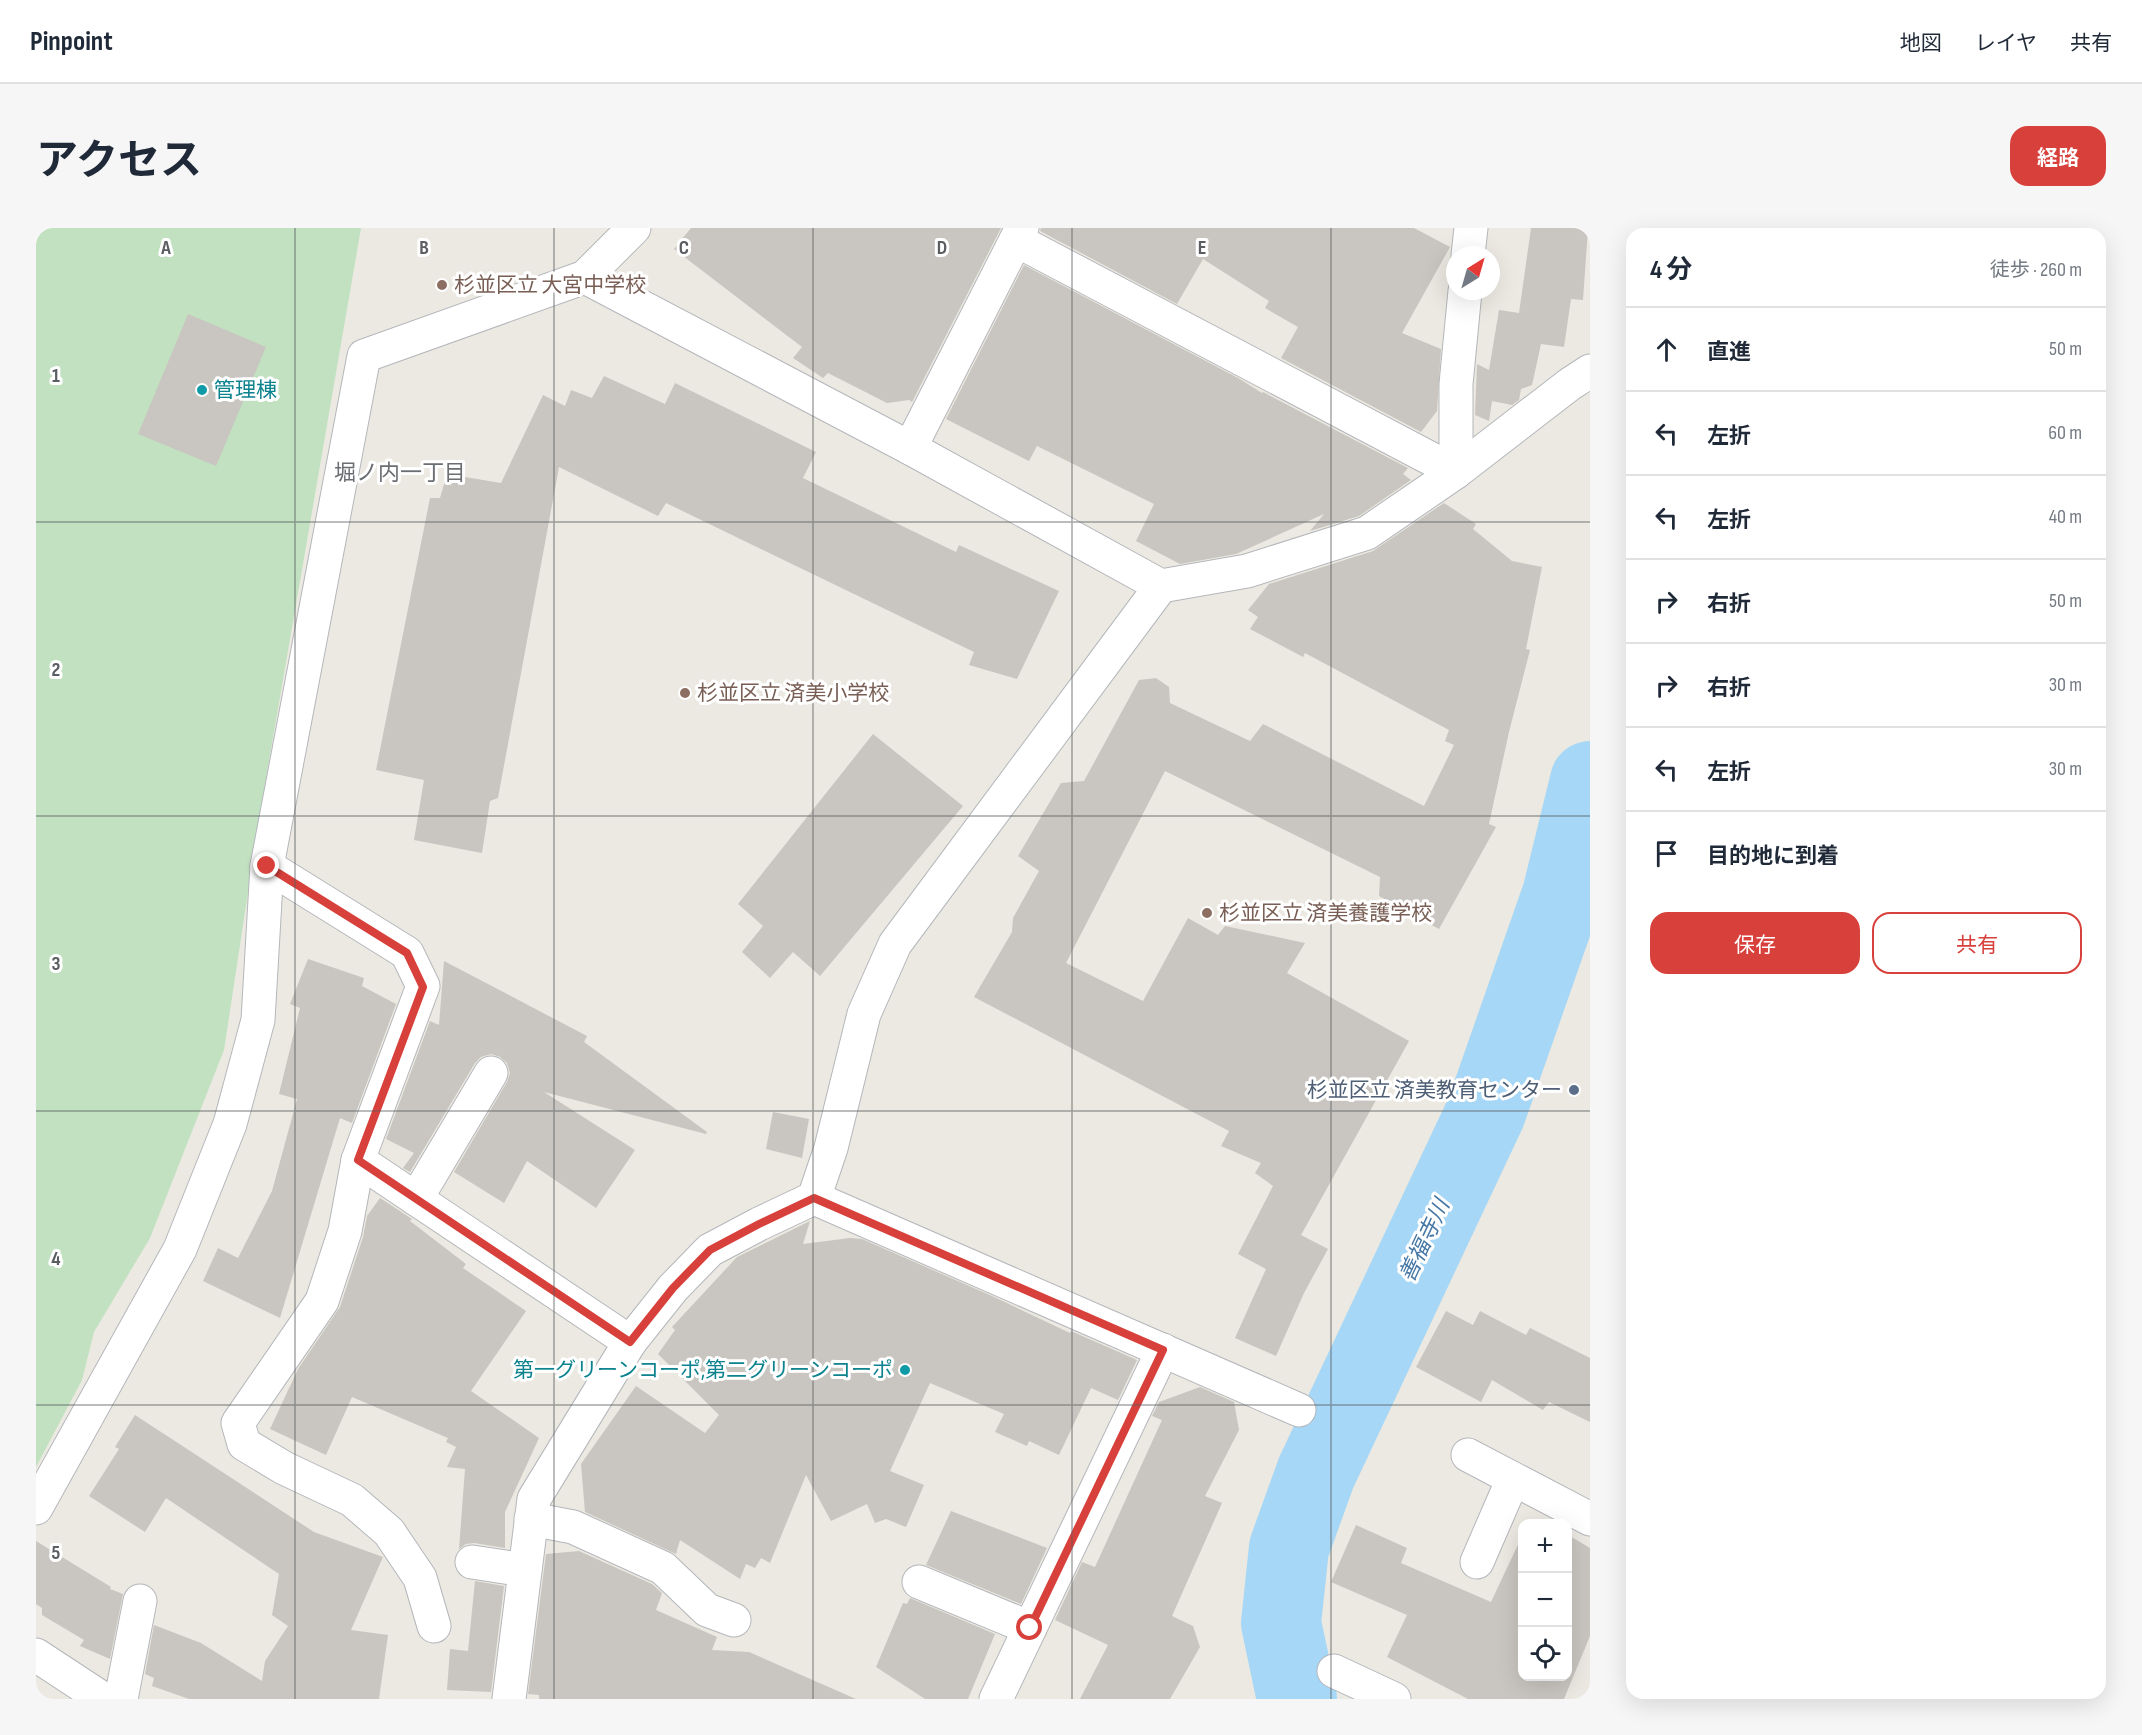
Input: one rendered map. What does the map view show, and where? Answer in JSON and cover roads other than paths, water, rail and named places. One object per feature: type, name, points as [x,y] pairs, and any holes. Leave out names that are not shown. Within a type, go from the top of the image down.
[{"type":"street","points":[[36,1508],[180,1249],[230,1124],[258,1020],[267,866],[364,356],[585,277],[634,228]]},
{"type":"street","points":[[1469,246],[1471,228]]},
{"type":"street","points":[[910,448],[1019,234],[1456,472]]},
{"type":"street","points":[[585,277],[910,448],[1161,586],[1247,571],[1367,533],[1456,472],[1590,371]]},
{"type":"street","points":[[1456,472],[1456,384],[1464,300]]},
{"type":"street","points":[[508,1699],[534,1499],[630,1342],[673,1288],[710,1250],[814,1198],[831,1148],[864,1014],[895,944],[1161,586]]},
{"type":"street","points":[[267,866],[407,953],[423,987],[358,1160],[345,1231],[322,1301],[238,1423],[244,1444],[284,1468],[352,1500],[388,1532],[420,1578],[434,1626]]},
{"type":"street","points":[[416,1199],[491,1072]]},
{"type":"street","points":[[358,1160],[630,1342]]},
{"type":"street","points":[[814,1198],[1299,1410]]},
{"type":"street","points":[[996,1699],[1163,1350]]},
{"type":"street","points":[[1468,1455],[1590,1519]]},
{"type":"street","points":[[1476,1562],[1513,1479]]},
{"type":"street","points":[[531,1519],[573,1527],[663,1568],[707,1610],[734,1620]]},
{"type":"street","points":[[472,1562],[525,1570]]},
{"type":"street","points":[[919,1581],[1030,1628]]},
{"type":"street","points":[[121,1699],[140,1601]]},
{"type":"street","points":[[36,1655],[103,1699]]},
{"type":"street","points":[[1334,1671],[1394,1699]]},
{"type":"waterway","name":"善福寺川","points":[[1297,1699],[1281,1623],[1289,1548],[1316,1473],[1486,1112],[1562,895],[1590,781]]},
{"type":"place","name":"杉並区立 大宮中学校","points":[[442,285]]},
{"type":"place","name":"管理棟","points":[[202,390]]},
{"type":"place","name":"杉並区立 済美小学校","points":[[685,693]]},
{"type":"place","name":"杉並区立 済美養護学校","points":[[1207,913]]},
{"type":"place","name":"杉並区立 済美教育センター","points":[[1574,1090]]},
{"type":"place","name":"第一グリーンコーポ,第二グリーンコーポ","points":[[905,1370]]},
{"type":"district","name":"堀ノ内一丁目","points":[[400,473]]}]
